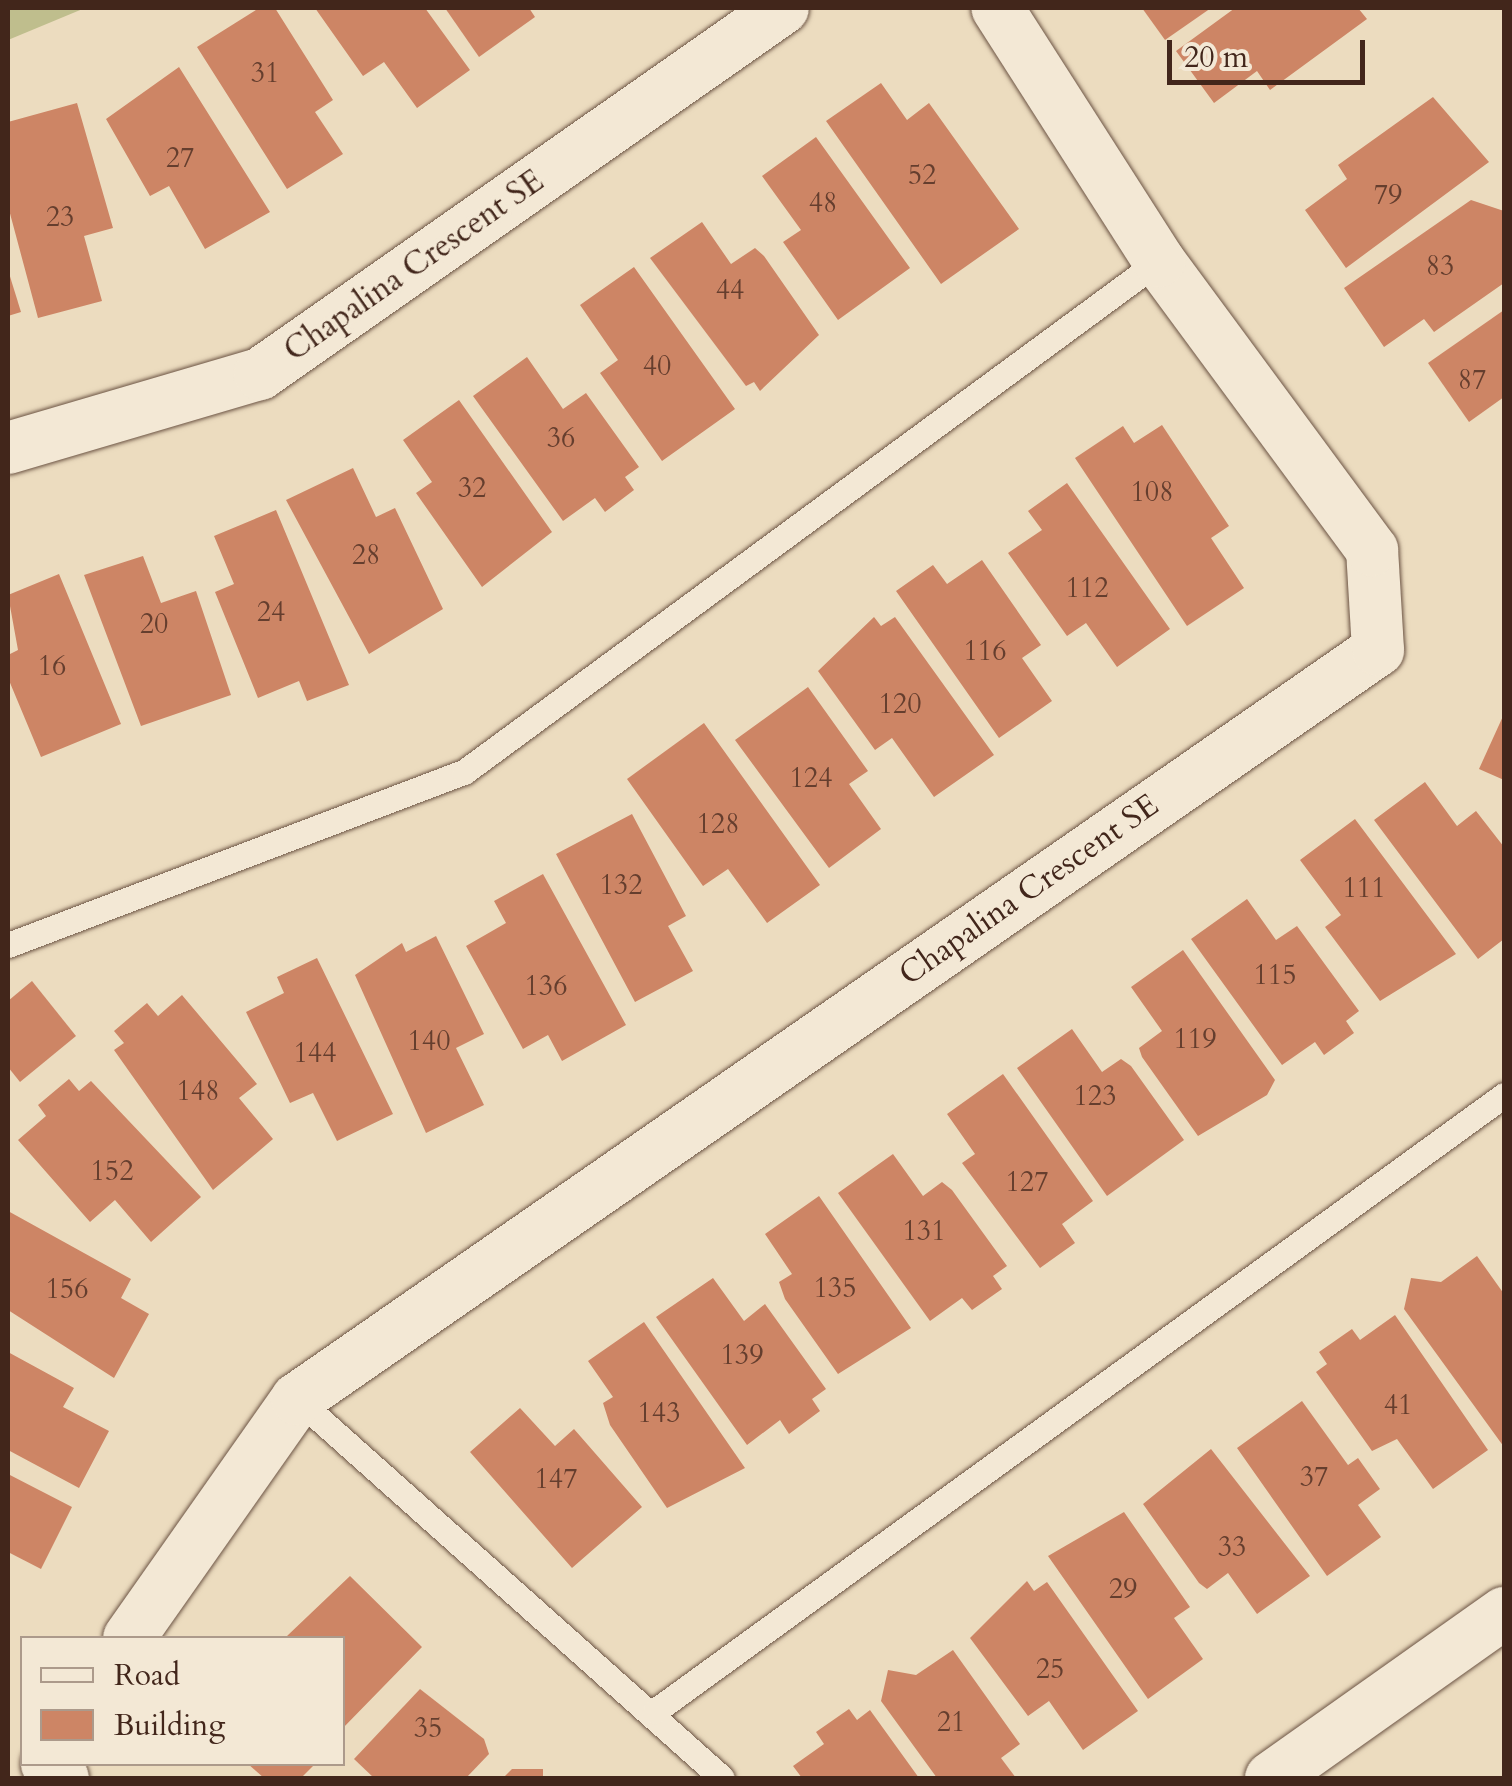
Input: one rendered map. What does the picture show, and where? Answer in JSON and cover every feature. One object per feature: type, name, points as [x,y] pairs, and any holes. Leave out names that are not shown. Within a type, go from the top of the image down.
[{"type":"street","name":"Chapalina Crescent SE","points":[[8,448],[260,374],[783,8]]},
{"type":"street","name":"Chapalina Crescent SE","points":[[130,1636],[298,1399],[1378,650],[1372,550],[1159,261],[997,8]]},
{"type":"street","points":[[1271,1778],[1504,1613]]},
{"type":"lane","points":[[8,945],[464,772],[1159,261]]},
{"type":"lane","points":[[655,1711],[1504,1095]]},
{"type":"lane","points":[[298,1399],[655,1711],[722,1778]]},
{"type":"shaded area","points":[[8,8],[85,8],[8,40]]},
{"type":"building","points":[[259,8],[275,8],[333,100],[315,112],[343,154],[287,189],[197,47]]},
{"type":"building","points":[[315,8],[425,8],[470,70],[417,108],[384,62],[363,76]]},
{"type":"building","points":[[445,8],[529,8],[535,17],[479,57]]},
{"type":"building","points":[[1142,8],[1211,8],[1165,40]]},
{"type":"building","points":[[1235,8],[1358,8],[1367,19],[1270,90],[1257,71],[1214,103],[1176,51]]},
{"type":"building","points":[[179,67],[270,212],[205,249],[169,186],[150,196],[106,119]]},
{"type":"building","points":[[881,83],[907,120],[929,103],[1019,229],[941,284],[826,121]]},
{"type":"building","points":[[1433,97],[1489,162],[1346,268],[1305,210],[1347,179],[1338,165]]},
{"type":"building","points":[[77,103],[113,228],[84,236],[102,301],[38,318],[8,206],[8,122]]},
{"type":"building","points":[[816,137],[910,268],[838,320],[783,242],[801,230],[762,176]]},
{"type":"building","points":[[1471,200],[1504,211],[1504,283],[1434,332],[1424,319],[1384,347],[1344,288]]},
{"type":"building","points":[[702,222],[731,264],[755,248],[764,256],[819,335],[760,391],[754,382],[746,386],[650,258]]},
{"type":"building","points":[[634,267],[735,409],[662,461],[600,373],[618,360],[580,305]]},
{"type":"building","points":[[8,270],[21,312],[8,316]]},
{"type":"building","points":[[1504,310],[1504,397],[1469,422],[1428,363]]},
{"type":"building","points":[[527,357],[563,409],[586,393],[639,467],[625,477],[634,490],[605,512],[595,498],[563,521],[473,396]]},
{"type":"building","points":[[459,400],[552,532],[482,587],[416,493],[432,482],[403,440]]},
{"type":"building","points":[[1162,425],[1229,526],[1211,538],[1244,588],[1187,626],[1075,458],[1123,426],[1134,443]]},
{"type":"building","points":[[353,468],[376,517],[395,508],[443,609],[369,654],[286,500]]},
{"type":"building","points":[[1067,483],[1170,629],[1117,667],[1086,623],[1067,636],[1008,553],[1042,530],[1028,511]]},
{"type":"building","points":[[276,510],[349,685],[307,701],[299,681],[258,698],[215,592],[234,584],[214,536]]},
{"type":"building","points":[[143,556],[161,603],[196,591],[231,695],[141,726],[84,575]]},
{"type":"building","points":[[982,560],[1041,645],[1022,658],[1052,701],[999,738],[896,591],[933,565],[947,584]]},
{"type":"building","points":[[59,574],[121,724],[41,757],[8,678],[8,655],[18,650],[8,595]]},
{"type":"building","points":[[874,617],[881,626],[895,617],[994,755],[934,797],[892,738],[875,750],[818,671]]},
{"type":"building","points":[[808,687],[868,771],[849,784],[881,829],[829,868],[735,740]]},
{"type":"building","points":[[1504,714],[1504,780],[1479,769]]},
{"type":"building","points":[[704,723],[820,885],[767,923],[728,869],[703,886],[627,779]]},
{"type":"building","points":[[1425,782],[1457,826],[1476,811],[1504,847],[1504,939],[1478,959],[1374,820]]},
{"type":"building","points":[[632,814],[686,916],[668,926],[693,971],[635,1002],[556,854]]},
{"type":"building","points":[[1355,819],[1456,954],[1380,1001],[1325,927],[1341,915],[1300,860]]},
{"type":"building","points":[[543,874],[626,1025],[562,1061],[548,1035],[523,1049],[466,946],[506,923],[494,901]]},
{"type":"building","points":[[1247,899],[1276,940],[1297,926],[1359,1011],[1346,1021],[1354,1033],[1324,1055],[1315,1042],[1282,1065],[1191,939]]},
{"type":"building","points":[[436,936],[484,1034],[456,1048],[484,1105],[426,1133],[355,975],[402,943],[406,952]]},
{"type":"building","points":[[1183,950],[1275,1080],[1267,1095],[1198,1136],[1142,1057],[1139,1048],[1162,1031],[1131,987]]},
{"type":"building","points":[[317,958],[393,1114],[337,1141],[313,1093],[290,1103],[246,1012],[284,993],[277,977]]},
{"type":"building","points":[[32,981],[76,1036],[20,1082],[8,1067],[8,1001]]},
{"type":"building","points":[[182,995],[257,1084],[239,1098],[273,1139],[213,1190],[114,1050],[124,1043],[114,1031],[147,1003],[158,1016]]},
{"type":"building","points":[[1072,1029],[1102,1072],[1121,1059],[1131,1066],[1184,1140],[1107,1196],[1017,1068]]},
{"type":"building","points":[[1003,1074],[1093,1201],[1062,1224],[1075,1243],[1040,1268],[962,1163],[975,1154],[947,1114]]},
{"type":"building","points":[[69,1079],[79,1091],[91,1081],[201,1197],[151,1242],[115,1200],[90,1222],[18,1140],[46,1116],[38,1105]]},
{"type":"building","points":[[893,1154],[923,1196],[942,1182],[952,1190],[1007,1266],[993,1276],[1002,1289],[972,1310],[962,1298],[930,1321],[838,1193]]},
{"type":"building","points":[[819,1196],[911,1328],[838,1374],[785,1299],[779,1282],[792,1274],[765,1234]]},
{"type":"building","points":[[8,1211],[131,1279],[121,1298],[149,1314],[114,1378],[8,1310]]},
{"type":"building","points":[[1477,1256],[1504,1294],[1504,1447],[1404,1309],[1411,1278],[1441,1282]]},
{"type":"building","points":[[713,1278],[744,1321],[765,1304],[826,1389],[812,1399],[820,1411],[789,1434],[780,1420],[747,1445],[656,1317]]},
{"type":"building","points":[[1395,1315],[1488,1450],[1433,1489],[1397,1439],[1372,1451],[1316,1372],[1327,1364],[1319,1352],[1352,1329],[1360,1340]]},
{"type":"building","points":[[644,1322],[745,1468],[667,1508],[610,1425],[603,1403],[613,1397],[588,1361]]},
{"type":"building","points":[[8,1352],[74,1388],[63,1407],[109,1431],[79,1488],[8,1450]]},
{"type":"building","points":[[1302,1401],[1348,1465],[1358,1458],[1380,1489],[1358,1505],[1381,1537],[1327,1576],[1237,1448]]},
{"type":"building","points":[[520,1408],[555,1446],[574,1429],[642,1507],[572,1568],[470,1452]]},
{"type":"building","points":[[1211,1449],[1310,1576],[1257,1614],[1228,1573],[1207,1589],[1199,1583],[1143,1504]]},
{"type":"building","points":[[8,1474],[72,1507],[41,1569],[8,1552]]},
{"type":"building","points":[[1124,1512],[1190,1607],[1174,1618],[1203,1659],[1148,1699],[1048,1556]]},
{"type":"building","points":[[350,1576],[422,1647],[345,1726],[345,1636],[287,1636]]},
{"type":"building","points":[[1027,1581],[1034,1591],[1047,1582],[1138,1711],[1083,1750],[1049,1701],[1028,1716],[970,1638]]},
{"type":"building","points":[[953,1650],[1020,1744],[1001,1758],[1016,1778],[937,1778],[881,1701],[888,1670],[916,1675]]},
{"type":"building","points":[[420,1689],[484,1739],[489,1754],[466,1778],[374,1778],[354,1759]]},
{"type":"building","points":[[849,1709],[857,1720],[870,1710],[919,1778],[802,1778],[793,1766],[824,1744],[816,1732]]},
{"type":"building","points":[[250,1766],[313,1766],[301,1778],[264,1778]]},
{"type":"building","points":[[512,1769],[543,1769],[543,1778],[503,1778]]}]
